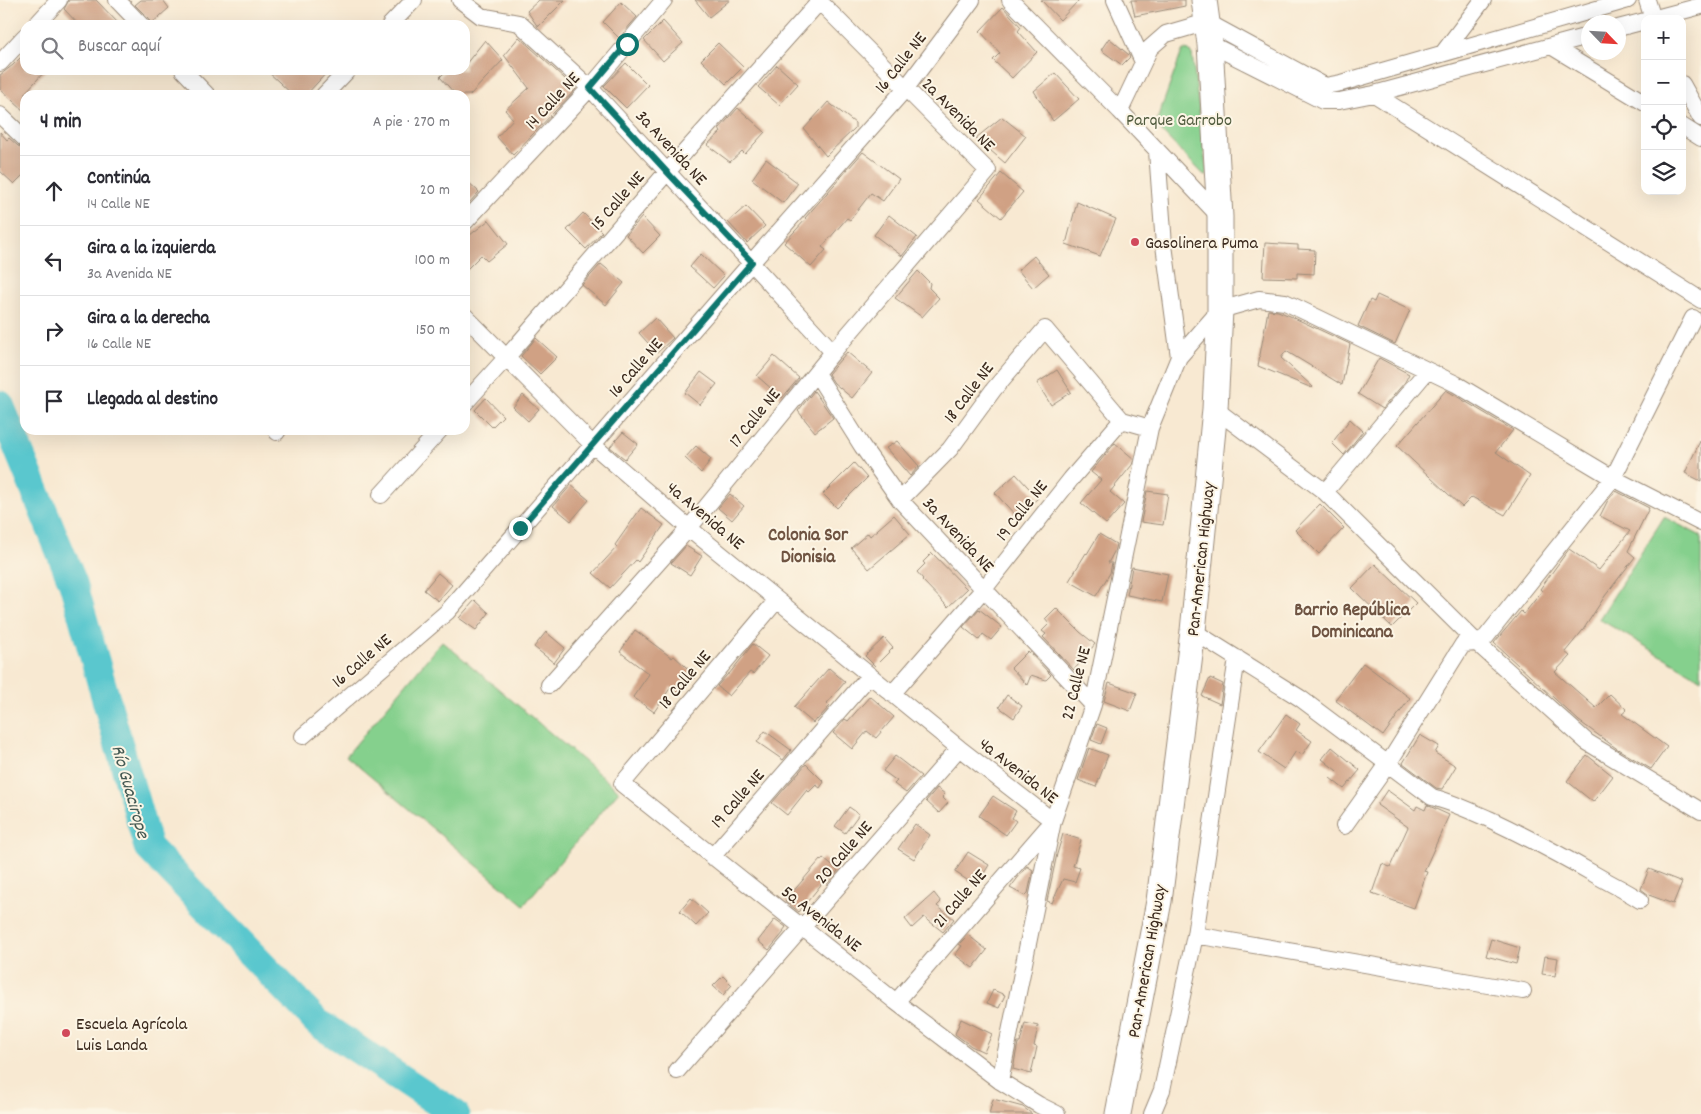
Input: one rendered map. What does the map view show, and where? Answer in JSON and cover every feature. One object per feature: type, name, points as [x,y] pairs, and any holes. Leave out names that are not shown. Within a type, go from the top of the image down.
[{"type":"highway","name":"Pan-American Highway","points":[[1118,1114],[1159,901],[1193,631],[1215,409],[1220,310],[1220,217],[1207,22]]},
{"type":"street","points":[[41,20],[59,0]]},
{"type":"street","points":[[118,0],[136,20]]},
{"type":"street","points":[[395,20],[414,0]]},
{"type":"street","name":"3a Avenida NE","points":[[460,0],[481,16],[519,23],[590,88],[833,352]]},
{"type":"street","name":"14 Calle NE","points":[[470,217],[590,88],[664,0]]},
{"type":"street","name":"16 Calle NE","points":[[303,736],[447,612],[906,88],[972,0]]},
{"type":"street","points":[[1010,0],[1120,111],[1220,217]]},
{"type":"street","points":[[1115,0],[1144,62]]},
{"type":"street","points":[[1443,53],[1483,0]]},
{"type":"street","points":[[1120,111],[1150,48],[1166,34],[1207,22],[1325,86],[1628,0]]},
{"type":"street","points":[[1647,0],[1652,15]]},
{"type":"street","name":"2a Avenida NE","points":[[819,1],[988,171]]},
{"type":"street","name":"15 Calle NE","points":[[470,398],[819,1]]},
{"type":"street","points":[[1668,15],[1701,6]]},
{"type":"street","points":[[1207,22],[1323,101],[1339,101],[1374,94],[1581,38]]},
{"type":"street","points":[[1626,26],[1641,22]]},
{"type":"street","points":[[0,63],[20,41]]},
{"type":"street","points":[[1551,46],[1641,101]]},
{"type":"street","points":[[188,75],[202,90]]},
{"type":"street","points":[[329,90],[343,75]]},
{"type":"street","points":[[1686,91],[1701,118]]},
{"type":"street","points":[[1374,94],[1701,300]]},
{"type":"street","points":[[0,115],[20,135]]},
{"type":"street","points":[[1686,129],[1701,138]]},
{"type":"street","points":[[1157,152],[1164,245],[1178,357]]},
{"type":"street","name":"17 Calle NE","points":[[549,685],[689,528],[833,352],[988,171]]},
{"type":"street","points":[[1220,310],[1259,299],[1285,302],[1456,384],[1613,478],[1701,523]]},
{"type":"street","name":"22 Calle NE","points":[[1000,1081],[1052,821],[1093,705],[1150,428],[1178,357],[1220,310]]},
{"type":"street","points":[[1344,826],[1388,764],[1463,644],[1477,643],[1486,637],[1613,478],[1693,318]]},
{"type":"street","name":"4a Avenida NE","points":[[470,321],[593,445],[689,528],[958,748],[1052,821]]},
{"type":"street","name":"18 Calle NE","points":[[900,500],[950,449],[994,389],[1045,329],[1122,420]]},
{"type":"street","points":[[1325,492],[1427,371]]},
{"type":"street","name":"3a Avenida NE","points":[[816,373],[862,446],[900,500],[1093,705]]},
{"type":"street","points":[[1215,409],[1325,492],[1477,643],[1587,742],[1701,811]]},
{"type":"street","points":[[1122,420],[1150,428]]},
{"type":"street","name":"19 Calle NE","points":[[892,694],[983,590],[1071,479],[1122,420]]},
{"type":"street","points":[[381,495],[435,435]]},
{"type":"street","name":"18 Calle NE","points":[[622,784],[777,600]]},
{"type":"street","points":[[1193,631],[1300,698],[1432,797],[1449,801],[1537,842],[1640,900]]},
{"type":"street","points":[[1152,1114],[1162,1090],[1195,935],[1237,658]]},
{"type":"street","name":"19 Calle NE","points":[[712,856],[870,675]]},
{"type":"street","name":"20 Calle NE","points":[[677,1071],[958,748]]},
{"type":"street","name":"5a Avenida NE","points":[[622,784],[896,1002],[1000,1081],[1057,1114]]},
{"type":"street","name":"21 Calle NE","points":[[896,1002],[1052,821]]},
{"type":"street","points":[[1195,935],[1524,991]]},
{"type":"green space","name":"Parque Garrobo","points":[[1183,50],[1188,50],[1192,54],[1206,177],[1159,129],[1156,123]]},
{"type":"green space","points":[[1664,517],[1701,536],[1701,679],[1599,619]]},
{"type":"green space","points":[[442,641],[619,791],[524,905],[346,756]]},
{"type":"building","points":[[69,0],[96,0],[115,20],[74,20],[64,9]]},
{"type":"building","points":[[141,0],[163,0],[169,8],[156,20],[149,20],[135,5]]},
{"type":"building","points":[[539,0],[565,0],[538,27],[527,11]]},
{"type":"building","points":[[695,0],[730,0],[709,17]]},
{"type":"building","points":[[1041,0],[1079,0],[1060,20]]},
{"type":"building","points":[[1131,0],[1185,0],[1185,6],[1135,16]]},
{"type":"building","points":[[621,2],[637,17],[619,38],[603,22]]},
{"type":"building","points":[[1003,7],[1021,27],[1018,31],[1037,52],[1012,78],[993,60],[1000,53],[980,31]]},
{"type":"building","points":[[663,21],[683,43],[663,61],[644,40]]},
{"type":"building","points":[[519,37],[576,89],[513,155],[497,137],[513,119],[505,110],[529,88],[504,55]]},
{"type":"building","points":[[1109,38],[1130,57],[1122,65],[1101,50]]},
{"type":"building","points":[[485,40],[503,60],[470,95],[470,90],[452,90],[440,77],[442,75],[470,75],[470,59]]},
{"type":"building","points":[[718,43],[743,67],[726,84],[701,60]]},
{"type":"building","points":[[20,58],[20,75],[41,75],[28,90],[20,90],[20,107],[0,89],[0,75]]},
{"type":"building","points":[[626,63],[648,85],[626,108],[604,86]]},
{"type":"building","points":[[777,65],[798,84],[779,105],[758,87]]},
{"type":"building","points":[[1055,73],[1079,99],[1053,121],[1034,91]]},
{"type":"building","points":[[271,75],[324,75],[311,90],[288,90]]},
{"type":"building","points":[[828,102],[855,123],[855,128],[826,156],[804,129]]},
{"type":"building","points":[[738,108],[765,132],[745,154],[742,151],[730,162],[707,145],[721,132],[719,129]]},
{"type":"building","points":[[1002,117],[1026,136],[1005,163],[976,138]]},
{"type":"building","points":[[0,132],[7,140],[9,138],[20,147],[20,178],[14,184],[0,171]]},
{"type":"building","points":[[863,152],[899,179],[883,201],[871,193],[850,220],[847,218],[822,247],[826,250],[811,267],[784,243]]},
{"type":"building","points":[[766,159],[798,183],[783,203],[752,179]]},
{"type":"building","points":[[1001,173],[1023,192],[1001,218],[979,199]]},
{"type":"building","points":[[470,184],[479,192],[470,202]]},
{"type":"building","points":[[1077,202],[1116,219],[1100,256],[1066,244]]},
{"type":"building","points":[[746,206],[765,226],[747,243],[728,222]]},
{"type":"building","points":[[583,213],[602,232],[586,249],[567,230]]},
{"type":"building","points":[[889,215],[917,237],[902,256],[874,235]]},
{"type":"building","points":[[642,217],[660,236],[643,253],[626,235]]},
{"type":"building","points":[[489,220],[508,244],[487,261],[481,255],[470,266],[470,235]]},
{"type":"building","points":[[1265,243],[1298,245],[1298,249],[1315,250],[1314,274],[1297,273],[1297,278],[1263,277]]},
{"type":"building","points":[[701,254],[724,276],[713,288],[690,267]]},
{"type":"building","points":[[1034,256],[1049,274],[1033,288],[1018,270]]},
{"type":"building","points":[[601,264],[624,283],[606,305],[582,285]]},
{"type":"building","points":[[918,271],[930,283],[929,288],[939,298],[922,317],[895,298]]},
{"type":"building","points":[[1377,295],[1410,310],[1395,344],[1358,326],[1370,300],[1374,302]]},
{"type":"building","points":[[1268,310],[1278,311],[1350,344],[1342,385],[1286,351],[1281,358],[1312,388],[1258,366]]},
{"type":"building","points":[[655,318],[673,338],[657,353],[639,333]]},
{"type":"building","points":[[536,338],[557,357],[540,374],[521,356]]},
{"type":"building","points":[[847,352],[872,373],[852,398],[834,383],[828,374]]},
{"type":"building","points":[[774,356],[799,378],[782,398],[757,376]]},
{"type":"building","points":[[1379,358],[1409,374],[1405,382],[1382,409],[1358,394]]},
{"type":"building","points":[[1057,370],[1071,392],[1051,405],[1037,383]]},
{"type":"building","points":[[701,372],[717,384],[700,405],[685,393]]},
{"type":"building","points":[[1446,390],[1513,430],[1496,452],[1530,476],[1505,515],[1472,497],[1462,507],[1397,446]]},
{"type":"building","points":[[814,391],[833,418],[815,432],[798,411]]},
{"type":"building","points":[[523,395],[539,409],[528,421],[513,407]]},
{"type":"building","points":[[486,398],[503,416],[492,427],[475,410]]},
{"type":"building","points":[[1350,419],[1363,431],[1344,455],[1332,443]]},
{"type":"building","points":[[623,432],[638,444],[625,459],[610,447]]},
{"type":"building","points":[[1701,439],[1701,481],[1685,473]]},
{"type":"building","points":[[897,441],[919,466],[910,476],[886,448]]},
{"type":"building","points":[[1115,443],[1134,459],[1132,465],[1110,492],[1124,504],[1106,524],[1081,503],[1101,480],[1091,472]]},
{"type":"building","points":[[696,446],[711,459],[701,473],[685,458]]},
{"type":"building","points":[[854,463],[867,478],[837,508],[823,494]]},
{"type":"building","points":[[1016,474],[1038,498],[1017,517],[995,493]]},
{"type":"building","points":[[571,485],[589,500],[571,521],[553,506]]},
{"type":"building","points":[[1147,491],[1168,494],[1163,525],[1141,522]]},
{"type":"building","points":[[1616,491],[1649,508],[1628,551],[1635,557],[1565,652],[1570,656],[1555,672],[1596,708],[1610,694],[1627,710],[1622,714],[1667,747],[1651,769],[1616,748],[1579,721],[1494,643],[1521,611],[1524,614],[1542,591],[1540,589],[1569,549],[1599,570],[1630,531],[1600,516],[1608,500]]},
{"type":"building","points":[[730,494],[744,506],[732,520],[718,508]]},
{"type":"building","points":[[1320,504],[1344,528],[1319,554],[1295,530]]},
{"type":"building","points":[[641,508],[664,525],[638,562],[636,560],[610,588],[593,573],[617,547],[615,545]]},
{"type":"building","points":[[894,515],[910,534],[869,569],[851,548],[868,533],[870,536]]},
{"type":"building","points":[[1099,534],[1116,544],[1108,563],[1112,563],[1110,573],[1096,596],[1069,581]]},
{"type":"building","points":[[686,546],[702,556],[690,575],[671,563]]},
{"type":"building","points":[[932,553],[967,589],[948,607],[922,580],[917,572]]},
{"type":"building","points":[[1375,564],[1416,603],[1392,627],[1352,588]]},
{"type":"building","points":[[1132,567],[1168,574],[1162,602],[1127,595]]},
{"type":"building","points":[[438,573],[452,585],[438,601],[424,590]]},
{"type":"building","points":[[475,600],[489,613],[476,630],[459,618]]},
{"type":"building","points":[[1056,608],[1095,644],[1074,670],[1043,637],[1046,634],[1042,631],[1049,624],[1045,619]]},
{"type":"building","points":[[979,609],[1002,627],[991,640],[983,634],[979,640],[963,627]]},
{"type":"building","points":[[635,630],[672,658],[674,656],[696,676],[679,694],[671,687],[654,712],[633,697],[649,674],[620,652]]},
{"type":"building","points":[[546,632],[565,648],[554,663],[534,647]]},
{"type":"building","points":[[884,638],[893,648],[875,666],[865,656]]},
{"type":"building","points":[[753,644],[768,656],[753,674],[750,672],[729,696],[717,686]]},
{"type":"building","points":[[1028,651],[1051,675],[1046,680],[1031,675],[1027,685],[1011,668]]},
{"type":"building","points":[[1363,663],[1410,698],[1383,736],[1335,700]]},
{"type":"building","points":[[829,668],[845,682],[827,703],[830,706],[813,723],[794,707]]},
{"type":"building","points":[[1210,678],[1223,684],[1220,704],[1202,696]]},
{"type":"building","points":[[1109,683],[1137,693],[1130,711],[1104,701]]},
{"type":"building","points":[[1007,695],[1022,706],[1014,718],[999,707]]},
{"type":"building","points":[[870,696],[894,717],[876,738],[867,731],[852,749],[833,733],[845,719],[848,721]]},
{"type":"building","points":[[1286,714],[1300,724],[1296,730],[1312,741],[1302,755],[1296,751],[1284,769],[1259,752]]},
{"type":"building","points":[[1097,724],[1107,728],[1101,744],[1091,740]]},
{"type":"building","points":[[765,731],[791,750],[783,760],[757,742]]},
{"type":"building","points":[[1420,735],[1439,746],[1435,753],[1456,766],[1442,789],[1436,788],[1403,763]]},
{"type":"building","points":[[1332,747],[1360,770],[1344,789],[1330,778],[1337,771],[1322,759]]},
{"type":"building","points":[[1089,748],[1108,755],[1096,787],[1078,780]]},
{"type":"building","points":[[1587,755],[1613,776],[1593,802],[1567,781]]},
{"type":"building","points":[[895,756],[921,776],[906,793],[894,784],[897,781],[883,771]]},
{"type":"building","points":[[806,764],[824,782],[820,788],[816,785],[809,792],[807,790],[787,815],[772,803]]},
{"type":"building","points":[[937,788],[945,794],[942,797],[948,803],[939,813],[926,801]]},
{"type":"building","points":[[1387,790],[1415,810],[1417,806],[1425,810],[1427,805],[1449,815],[1424,871],[1427,872],[1414,908],[1372,893],[1382,864],[1390,867],[1408,827],[1377,805]]},
{"type":"building","points":[[993,796],[1016,811],[1012,818],[1016,821],[1006,835],[979,816]]},
{"type":"building","points":[[849,807],[859,814],[845,833],[835,826]]},
{"type":"building","points":[[915,824],[930,835],[914,859],[898,849]]},
{"type":"building","points":[[1063,834],[1081,840],[1073,866],[1080,868],[1075,882],[1063,879],[1052,903],[1047,901]]},
{"type":"building","points":[[968,852],[989,865],[976,886],[955,872]]},
{"type":"building","points":[[823,858],[838,871],[827,884],[824,881],[799,912],[785,901]]},
{"type":"building","points":[[1027,866],[1033,870],[1028,893],[1025,896],[1010,888]]},
{"type":"building","points":[[1649,869],[1682,882],[1673,904],[1649,895],[1641,889]]},
{"type":"building","points":[[934,893],[941,902],[937,906],[954,919],[943,932],[924,917],[912,928],[905,919]]},
{"type":"building","points":[[691,898],[708,913],[696,926],[680,911]]},
{"type":"building","points":[[775,919],[786,927],[769,950],[758,941]]},
{"type":"building","points":[[968,935],[987,950],[973,968],[955,955],[962,946],[959,944]]},
{"type":"building","points":[[1491,939],[1520,948],[1516,964],[1486,956]]},
{"type":"building","points":[[1545,956],[1558,958],[1555,976],[1542,974]]},
{"type":"building","points":[[723,976],[732,985],[723,995],[713,986]]},
{"type":"building","points":[[993,990],[1005,995],[999,1008],[987,1003]]},
{"type":"building","points":[[961,1019],[992,1034],[984,1052],[971,1046],[955,1034]]},
{"type":"building","points":[[1025,1023],[1038,1026],[1034,1046],[1037,1047],[1031,1074],[1013,1069],[1018,1043],[1020,1043]]},
{"type":"building","points":[[993,1099],[1023,1107],[1032,1114],[989,1114]]},
{"type":"waterway","name":"Río Guacirope","points":[[0,405],[73,583],[148,847],[318,1023],[455,1114]]},
{"type":"place","name":"Gasolinera Puma","points":[[1135,242]]},
{"type":"place","name":"Escuela Agrícola Luis Landa","points":[[66,1033]]},
{"type":"district","name":"Colonia Sor Dionisia","points":[[808,544]]},
{"type":"district","name":"Barrio República Dominicana","points":[[1352,619]]},
{"type":"route","points":[[520,528],[752,262],[590,88],[627,44]]}]
